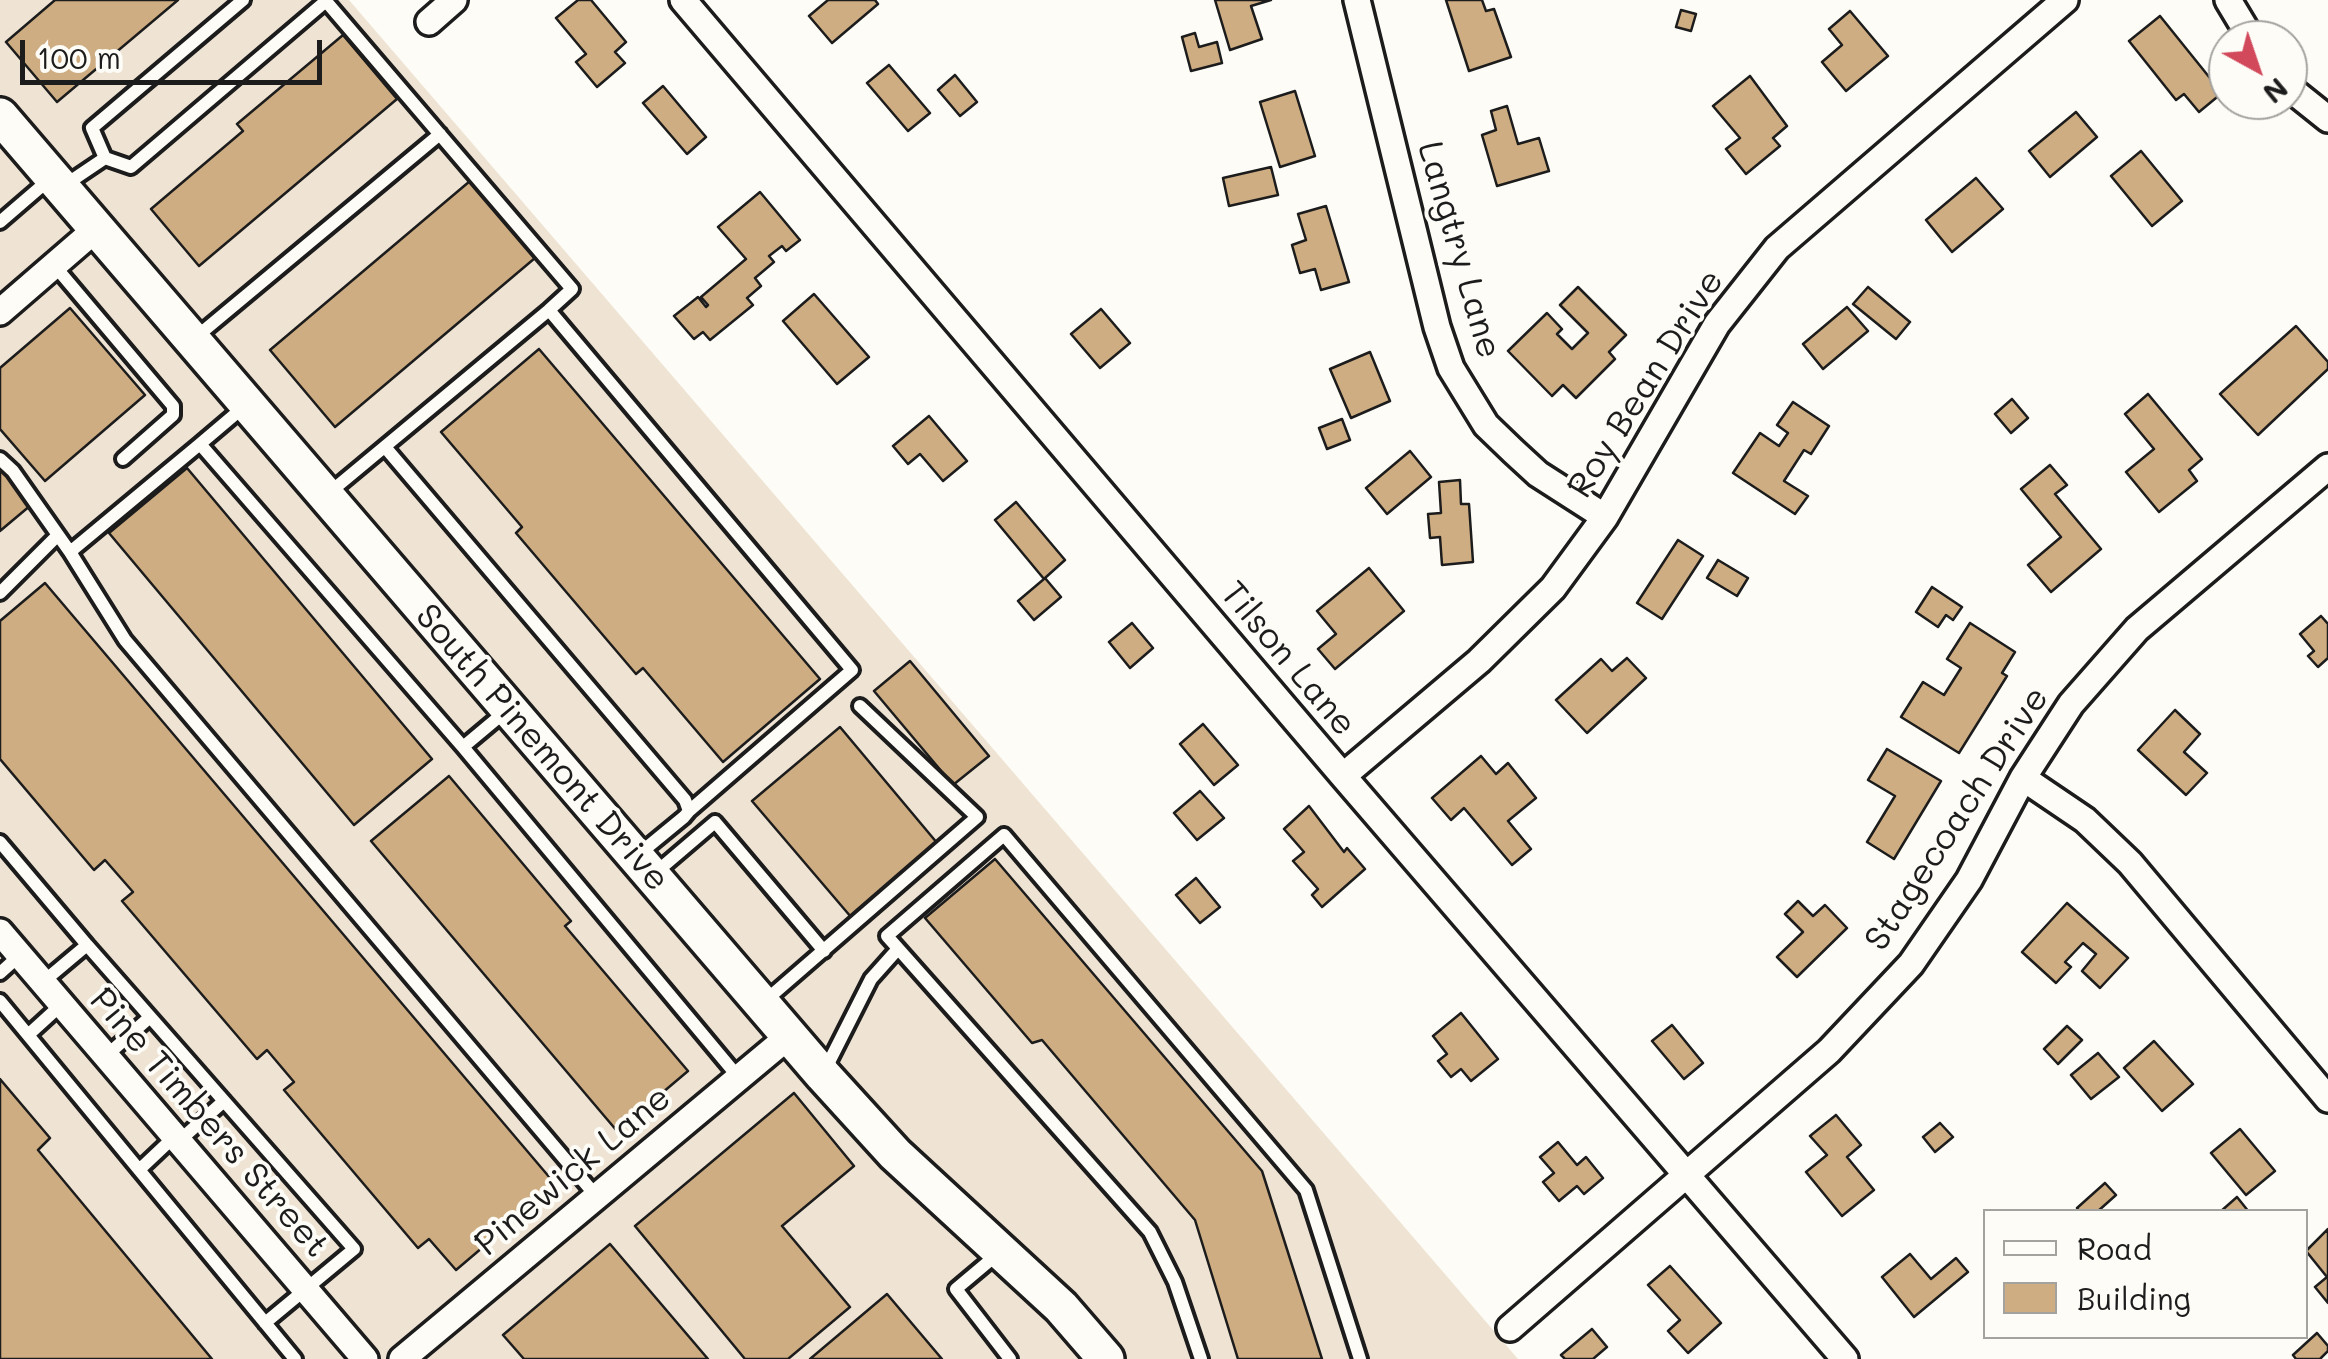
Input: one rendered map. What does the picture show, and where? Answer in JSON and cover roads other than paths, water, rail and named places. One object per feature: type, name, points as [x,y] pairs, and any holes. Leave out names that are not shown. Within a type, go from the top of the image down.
[{"type":"street","points":[[429,22],[454,0]]},
{"type":"street","name":"Tilson Lane","points":[[682,0],[1686,1178],[1845,1359]]},
{"type":"street","name":"Langtry Lane","points":[[1357,0],[1437,326],[1452,368],[1486,425],[1513,452],[1538,474],[1605,518]]},
{"type":"street","name":"Roy Bean Drive","points":[[1342,776],[1518,625],[1553,588],[1605,518],[1718,324],[1777,248],[2065,0]]},
{"type":"street","points":[[2308,103],[2328,119]]},
{"type":"street","name":"South Pinemont Drive","points":[[0,116],[823,1075],[894,1154],[1061,1307],[1106,1359]]},
{"type":"street","points":[[0,312],[96,229]]},
{"type":"street","name":"Stagecoach Drive","points":[[1510,1328],[1829,1052],[1910,964],[1968,880],[2023,778],[2072,704],[2137,629],[2328,467]]},
{"type":"street","points":[[2023,778],[2085,820],[2130,863],[2328,1100]]},
{"type":"street","name":"Pine Timbers Street","points":[[0,932],[365,1359]]},
{"type":"street","name":"Pinewick Lane","points":[[402,1359],[789,1036]]},
{"type":"lane","points":[[105,158],[92,128],[242,0]]},
{"type":"lane","points":[[0,222],[56,183],[105,158],[131,167],[325,0],[572,288],[328,495]]},
{"type":"lane","points":[[192,339],[440,134]]},
{"type":"lane","points":[[54,265],[173,406],[173,415],[123,459]]},
{"type":"lane","points":[[548,310],[852,670],[689,811],[644,866]]},
{"type":"lane","points":[[70,552],[248,403]]},
{"type":"lane","points":[[200,444],[463,747],[739,1078]]},
{"type":"lane","points":[[384,447],[685,800],[689,811]]},
{"type":"lane","points":[[0,458],[70,552],[125,640],[596,1197]]},
{"type":"lane","points":[[0,593],[58,536]]},
{"type":"lane","points":[[762,1004],[977,817],[860,706]]},
{"type":"lane","points":[[463,747],[508,709]]},
{"type":"lane","points":[[644,866],[715,822],[824,951]]},
{"type":"lane","points":[[1200,1359],[1181,1297],[1150,1232],[886,936],[1004,835],[1306,1190],[1360,1359]]},
{"type":"lane","points":[[0,842],[354,1249],[265,1323]]},
{"type":"lane","points":[[42,982],[87,945]]},
{"type":"lane","points":[[823,1075],[872,979],[896,951]]},
{"type":"lane","points":[[0,973],[20,955]]},
{"type":"lane","points":[[0,1001],[295,1359]]},
{"type":"lane","points":[[28,1035],[62,1004]]},
{"type":"lane","points":[[106,1056],[150,1018]]},
{"type":"lane","points":[[139,1170],[224,1101]]},
{"type":"lane","points":[[1002,1250],[956,1289],[1010,1359]]}]
